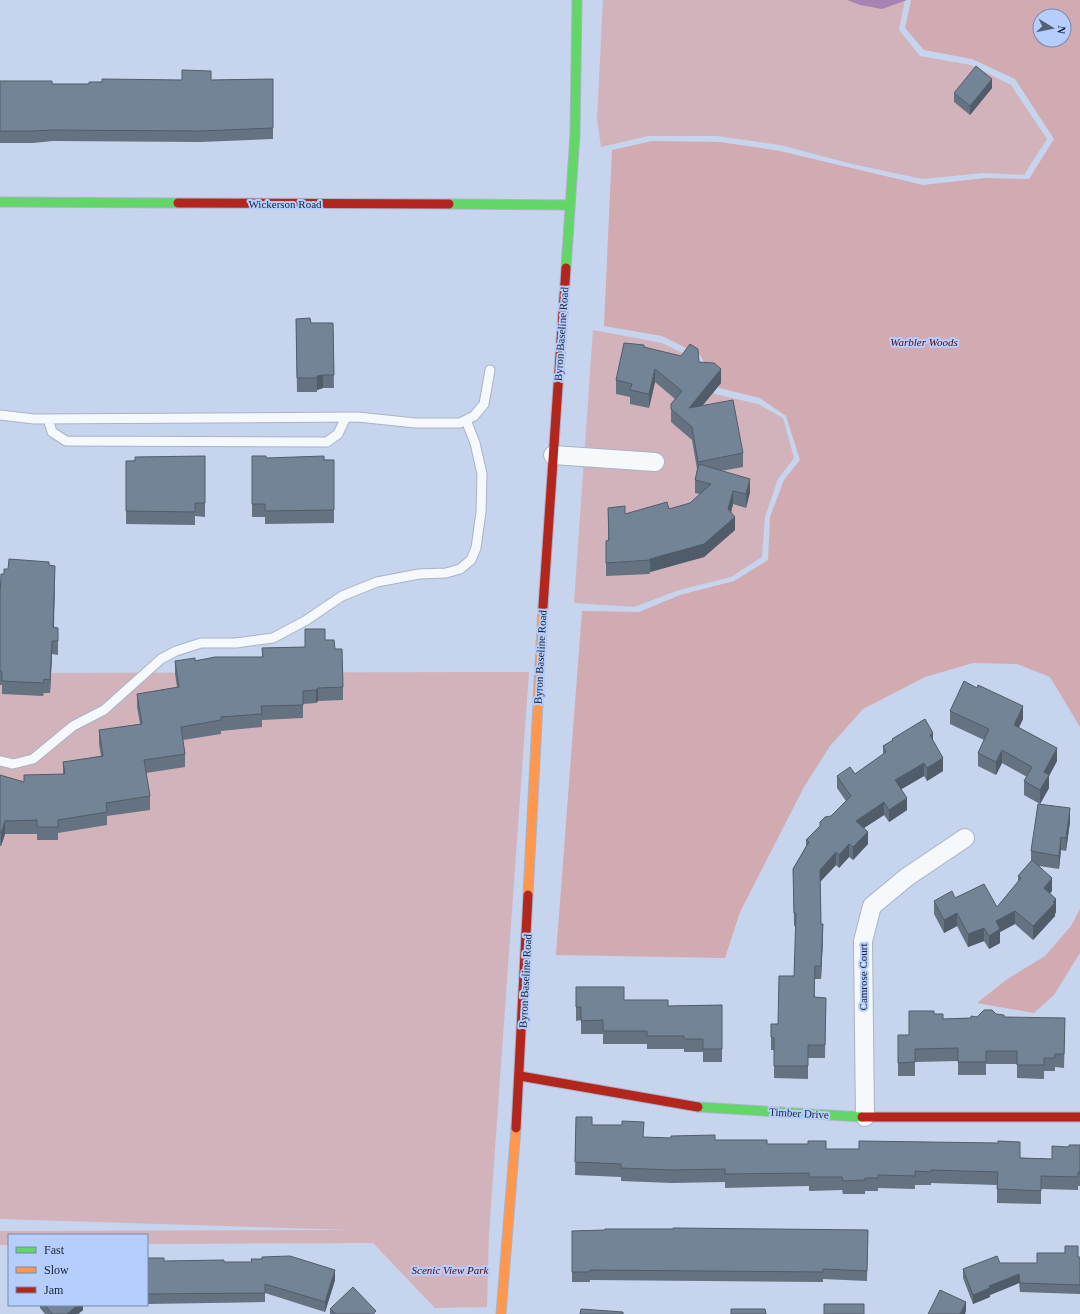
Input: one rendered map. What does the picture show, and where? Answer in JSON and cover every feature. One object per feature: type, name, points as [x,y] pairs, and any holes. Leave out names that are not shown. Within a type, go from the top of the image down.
[{"type":"main road","name":"Byron Baseline Road","points":[[501,1314],[520,1076],[539,660],[575,134],[577,0]]},
{"type":"main road","name":"Wickerson Road","points":[[0,202],[570,205]]},
{"type":"main road","name":"Timber Drive","points":[[520,1076],[693,1108],[864,1117],[1080,1117]]},
{"type":"street","points":[[552,454],[655,462]]},
{"type":"street","name":"Camrose Court","points":[[864,1117],[863,941],[872,906],[907,877],[965,838]]},
{"type":"lane","points":[[0,415],[34,419],[346,417],[415,423],[460,422],[474,416],[484,404],[490,370]]},
{"type":"lane","points":[[48,419],[52,432],[66,441],[327,442],[338,434],[346,417]]},
{"type":"lane","points":[[0,761],[13,764],[33,759],[73,726],[104,710],[161,659],[176,652],[201,643],[236,643],[273,638],[305,621],[342,596],[377,582],[419,574],[446,573],[460,569],[471,560],[476,548],[482,474],[475,443],[466,420]]},
{"type":"green space","points":[[603,0],[905,0],[899,30],[920,56],[971,65],[1011,85],[1047,139],[1024,175],[983,173],[922,179],[852,164],[780,145],[717,136],[648,136],[601,147],[597,119]]},
{"type":"green space","name":"Warbler Woods","points":[[911,0],[1080,0],[1080,727],[1050,677],[1017,664],[973,663],[925,677],[863,709],[830,746],[804,787],[740,912],[725,958],[556,955],[582,611],[639,612],[680,595],[734,581],[768,560],[770,517],[784,480],[800,460],[786,416],[760,398],[719,388],[700,355],[662,336],[604,326],[612,150],[652,141],[720,142],[780,151],[923,185],[986,178],[1029,179],[1054,139],[1015,79],[972,59],[924,50],[905,28]]},
{"type":"green space","points":[[593,330],[662,343],[695,359],[715,394],[758,404],[783,418],[794,458],[778,479],[765,517],[762,557],[731,577],[679,590],[634,607],[574,603]]},
{"type":"green space","name":"Scenic View Park","points":[[529,672],[489,1233],[487,1307],[435,1308],[373,1243],[148,1244],[148,1234],[8,1234],[8,1245],[0,1245],[0,1231],[352,1230],[0,1219],[0,673]]},
{"type":"green space","points":[[1080,909],[1080,953],[1054,995],[1034,1013],[977,1003],[1006,980],[1045,956],[1071,926]]},
{"type":"shaded area","points":[[847,0],[907,0],[882,9],[860,5]]},
{"type":"building","points":[[976,66],[992,79],[970,106],[954,93]]},
{"type":"building","points":[[182,70],[211,71],[211,80],[273,79],[273,128],[200,131],[0,131],[0,81],[52,81],[52,84],[89,84],[89,82],[102,82],[102,79],[182,80]]},
{"type":"building","points":[[310,318],[311,323],[333,323],[334,375],[317,376],[317,378],[297,378],[296,319]]},
{"type":"building","points":[[624,343],[644,345],[644,347],[681,356],[690,344],[698,349],[699,362],[714,363],[721,369],[689,408],[733,400],[743,453],[698,462],[692,427],[671,409],[671,404],[682,391],[655,369],[649,394],[630,390],[632,384],[616,380]]},
{"type":"building","points":[[205,456],[205,503],[195,503],[195,512],[126,511],[126,461],[135,461],[135,457]]},
{"type":"building","points":[[252,456],[266,456],[266,458],[324,456],[324,460],[334,460],[334,510],[265,511],[265,504],[252,504]]},
{"type":"building","points":[[699,464],[750,479],[746,494],[733,491],[728,509],[735,517],[704,544],[650,560],[606,563],[606,541],[609,540],[608,508],[625,506],[625,514],[667,502],[669,509],[690,503],[711,484],[695,480]]},
{"type":"building","points":[[9,559],[49,562],[49,565],[55,566],[53,627],[58,628],[58,641],[52,641],[50,680],[44,679],[43,683],[2,681],[2,672],[0,671],[1,574],[4,574],[4,569],[8,569]]},
{"type":"building","points":[[305,629],[325,629],[325,640],[334,640],[335,649],[342,649],[343,687],[318,688],[316,690],[303,691],[303,705],[261,706],[262,714],[221,717],[221,720],[181,727],[185,754],[144,760],[150,796],[106,803],[107,812],[58,820],[58,827],[37,827],[37,820],[5,821],[1,833],[0,832],[0,775],[24,782],[24,775],[65,774],[63,762],[103,756],[99,730],[142,724],[137,694],[179,687],[175,661],[195,658],[195,661],[215,657],[263,657],[262,648],[305,647]]},
{"type":"building","points":[[964,681],[977,688],[978,685],[1023,706],[1014,725],[1057,748],[1044,772],[1049,775],[1040,790],[1024,781],[1032,767],[1002,750],[996,762],[978,753],[989,729],[950,711]]},
{"type":"building","points":[[925,719],[933,733],[930,735],[943,758],[927,768],[924,763],[895,780],[907,798],[889,810],[884,802],[856,821],[868,832],[853,847],[849,844],[839,855],[836,852],[820,870],[821,924],[823,924],[821,966],[815,966],[814,997],[826,998],[825,1045],[808,1045],[808,1066],[774,1066],[774,1038],[771,1037],[771,1024],[778,1024],[779,976],[794,976],[796,913],[794,913],[793,869],[809,842],[806,840],[820,826],[820,822],[825,817],[831,816],[851,796],[837,776],[850,767],[855,774],[886,752],[883,746]]},
{"type":"building","points":[[1038,804],[1070,808],[1066,838],[1061,837],[1059,856],[1031,851]]},
{"type":"building","points":[[1032,860],[1052,878],[1044,888],[1056,899],[1053,902],[1055,903],[1033,926],[1015,911],[996,921],[1000,929],[989,936],[984,928],[968,934],[957,913],[944,920],[934,901],[952,891],[955,898],[984,884],[997,907],[1021,878],[1018,876]]},
{"type":"building","points":[[576,987],[624,987],[624,1000],[668,1000],[668,1006],[722,1005],[722,1049],[703,1049],[703,1039],[684,1039],[684,1036],[647,1036],[647,1031],[603,1031],[603,1020],[581,1021],[581,1007],[576,1007]]},
{"type":"building","points":[[984,1010],[992,1010],[996,1014],[1004,1015],[1004,1017],[1065,1018],[1064,1054],[1055,1054],[1055,1058],[1044,1058],[1044,1065],[1017,1065],[1017,1051],[986,1051],[986,1062],[958,1062],[958,1048],[915,1049],[915,1062],[898,1063],[898,1035],[909,1035],[909,1011],[934,1011],[934,1014],[943,1014],[943,1019],[971,1018],[971,1016],[977,1017]]},
{"type":"building","points":[[576,1117],[592,1117],[592,1125],[622,1125],[622,1121],[644,1122],[643,1137],[671,1138],[671,1136],[715,1135],[715,1140],[767,1140],[767,1144],[808,1144],[808,1141],[826,1141],[826,1149],[859,1149],[859,1141],[998,1143],[998,1141],[1020,1142],[1020,1158],[1052,1159],[1052,1146],[1069,1147],[1069,1145],[1080,1145],[1080,1173],[1078,1172],[1078,1177],[1041,1176],[1041,1191],[997,1189],[998,1172],[931,1170],[931,1172],[915,1171],[915,1176],[878,1175],[878,1178],[843,1181],[842,1177],[809,1177],[809,1173],[725,1174],[725,1169],[672,1170],[621,1168],[621,1164],[575,1162]]},
{"type":"building","points":[[673,1228],[868,1230],[867,1271],[823,1269],[823,1272],[590,1270],[590,1272],[572,1272],[572,1231]]},
{"type":"building","points":[[1065,1246],[1078,1246],[1078,1257],[1080,1257],[1080,1285],[1020,1283],[1019,1274],[989,1286],[990,1288],[973,1295],[963,1269],[997,1256],[1000,1263],[1037,1263],[1037,1253],[1065,1253]]},
{"type":"building","points":[[290,1256],[335,1270],[325,1302],[265,1284],[265,1293],[148,1294],[148,1258],[164,1258],[164,1261],[224,1260],[224,1262],[252,1262],[251,1259],[262,1259],[262,1257]]},
{"type":"building","points":[[353,1287],[376,1311],[373,1314],[336,1314],[330,1309]]},
{"type":"building","points":[[940,1290],[966,1302],[960,1314],[928,1314]]},
{"type":"building","points":[[824,1304],[864,1304],[864,1314],[824,1314]]},
{"type":"building","points":[[46,1306],[77,1306],[67,1314],[52,1314]]},
{"type":"building","points":[[581,1309],[623,1312],[623,1314],[580,1314]]},
{"type":"building","points":[[731,1309],[765,1309],[766,1314],[731,1314]]},
{"type":"traffic: fast","points":[[566,268],[575,134],[577,0]]},
{"type":"traffic: fast","points":[[0,202],[178,203]]},
{"type":"traffic: fast","points":[[449,204],[570,205]]},
{"type":"traffic: fast","points":[[698,1107],[862,1117]]},
{"type":"traffic: slow","points":[[528,895],[543,607]]},
{"type":"traffic: slow","points":[[501,1314],[516,1128]]},
{"type":"traffic: jam","points":[[178,203],[449,204]]},
{"type":"traffic: jam","points":[[543,607],[566,268]]},
{"type":"traffic: jam","points":[[516,1128],[528,895]]},
{"type":"traffic: jam","points":[[520,1076],[698,1107]]},
{"type":"traffic: jam","points":[[862,1117],[1080,1117]]}]
